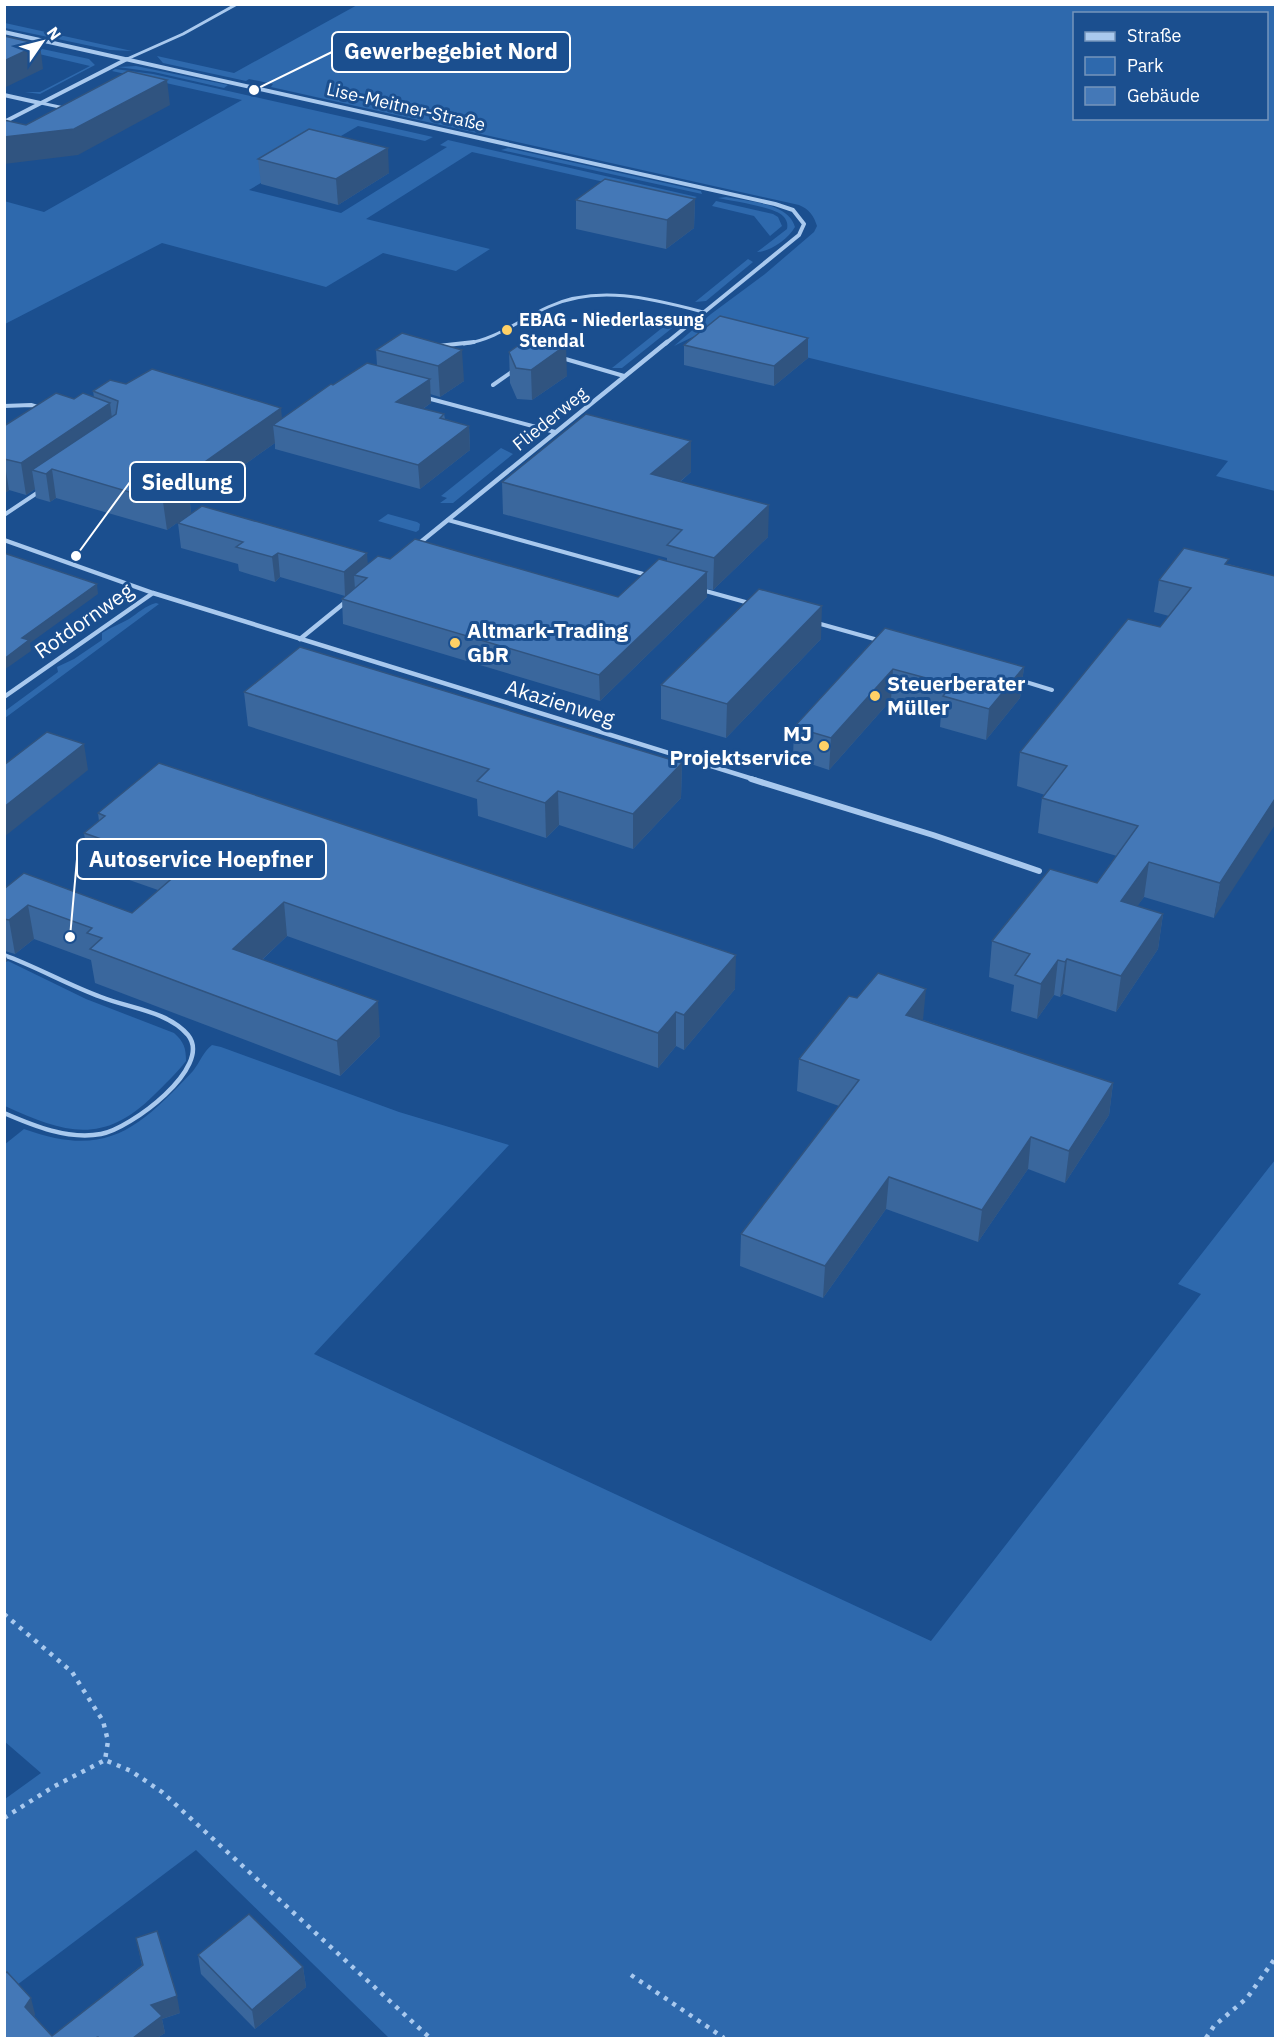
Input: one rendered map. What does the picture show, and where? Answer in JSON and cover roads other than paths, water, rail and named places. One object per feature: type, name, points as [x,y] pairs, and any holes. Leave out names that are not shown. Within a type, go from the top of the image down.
[{"type":"street","name":"Lise-Meitner-Straße","points":[[4,32],[774,203],[794,210],[799,215]]},
{"type":"street","points":[[4,122],[127,59]]},
{"type":"street","points":[[4,95],[41,103]]},
{"type":"street","name":"Fliederweg","points":[[411,550],[799,235],[804,224],[799,215]]},
{"type":"street","name":"Akazienweg","points":[[4,540],[153,594],[933,835],[1039,871]]},
{"type":"street","name":"Rotdornweg","points":[[4,697],[153,594]]},
{"type":"street","points":[[300,639],[355,595]]},
{"type":"lane","points":[[127,59],[183,34],[237,4]]},
{"type":"lane","points":[[41,103],[68,109]]},
{"type":"lane","points":[[432,346],[470,343],[489,338],[566,300],[608,294],[672,304],[703,312]]},
{"type":"lane","points":[[561,358],[624,376]]},
{"type":"lane","points":[[493,385],[521,365]]},
{"type":"lane","points":[[424,397],[555,432]]},
{"type":"lane","points":[[4,406],[31,405],[42,408]]},
{"type":"lane","points":[[4,515],[43,489]]},
{"type":"lane","points":[[448,520],[657,578]]},
{"type":"lane","points":[[690,587],[758,606]]},
{"type":"lane","points":[[815,622],[882,641]]},
{"type":"lane","points":[[1007,677],[1052,690]]},
{"type":"lane","points":[[4,955],[33,965],[101,997],[169,1022],[186,1032],[194,1043],[195,1059],[134,1121],[98,1136],[73,1135],[34,1126],[4,1113]]},
{"type":"place","name":"Gewerbegebiet Nord","points":[[254,90]]},
{"type":"place","name":"EBAG - Niederlassung Stendal","points":[[507,330]]},
{"type":"place","name":"Siedlung","points":[[76,556]]},
{"type":"place","name":"Altmark-Trading GbR","points":[[455,643]]},
{"type":"place","name":"Steuerberater Müller","points":[[875,696]]},
{"type":"place","name":"MJ Projektservice","points":[[824,746]]},
{"type":"place","name":"Autoservice Hoepfner","points":[[70,937]]}]
